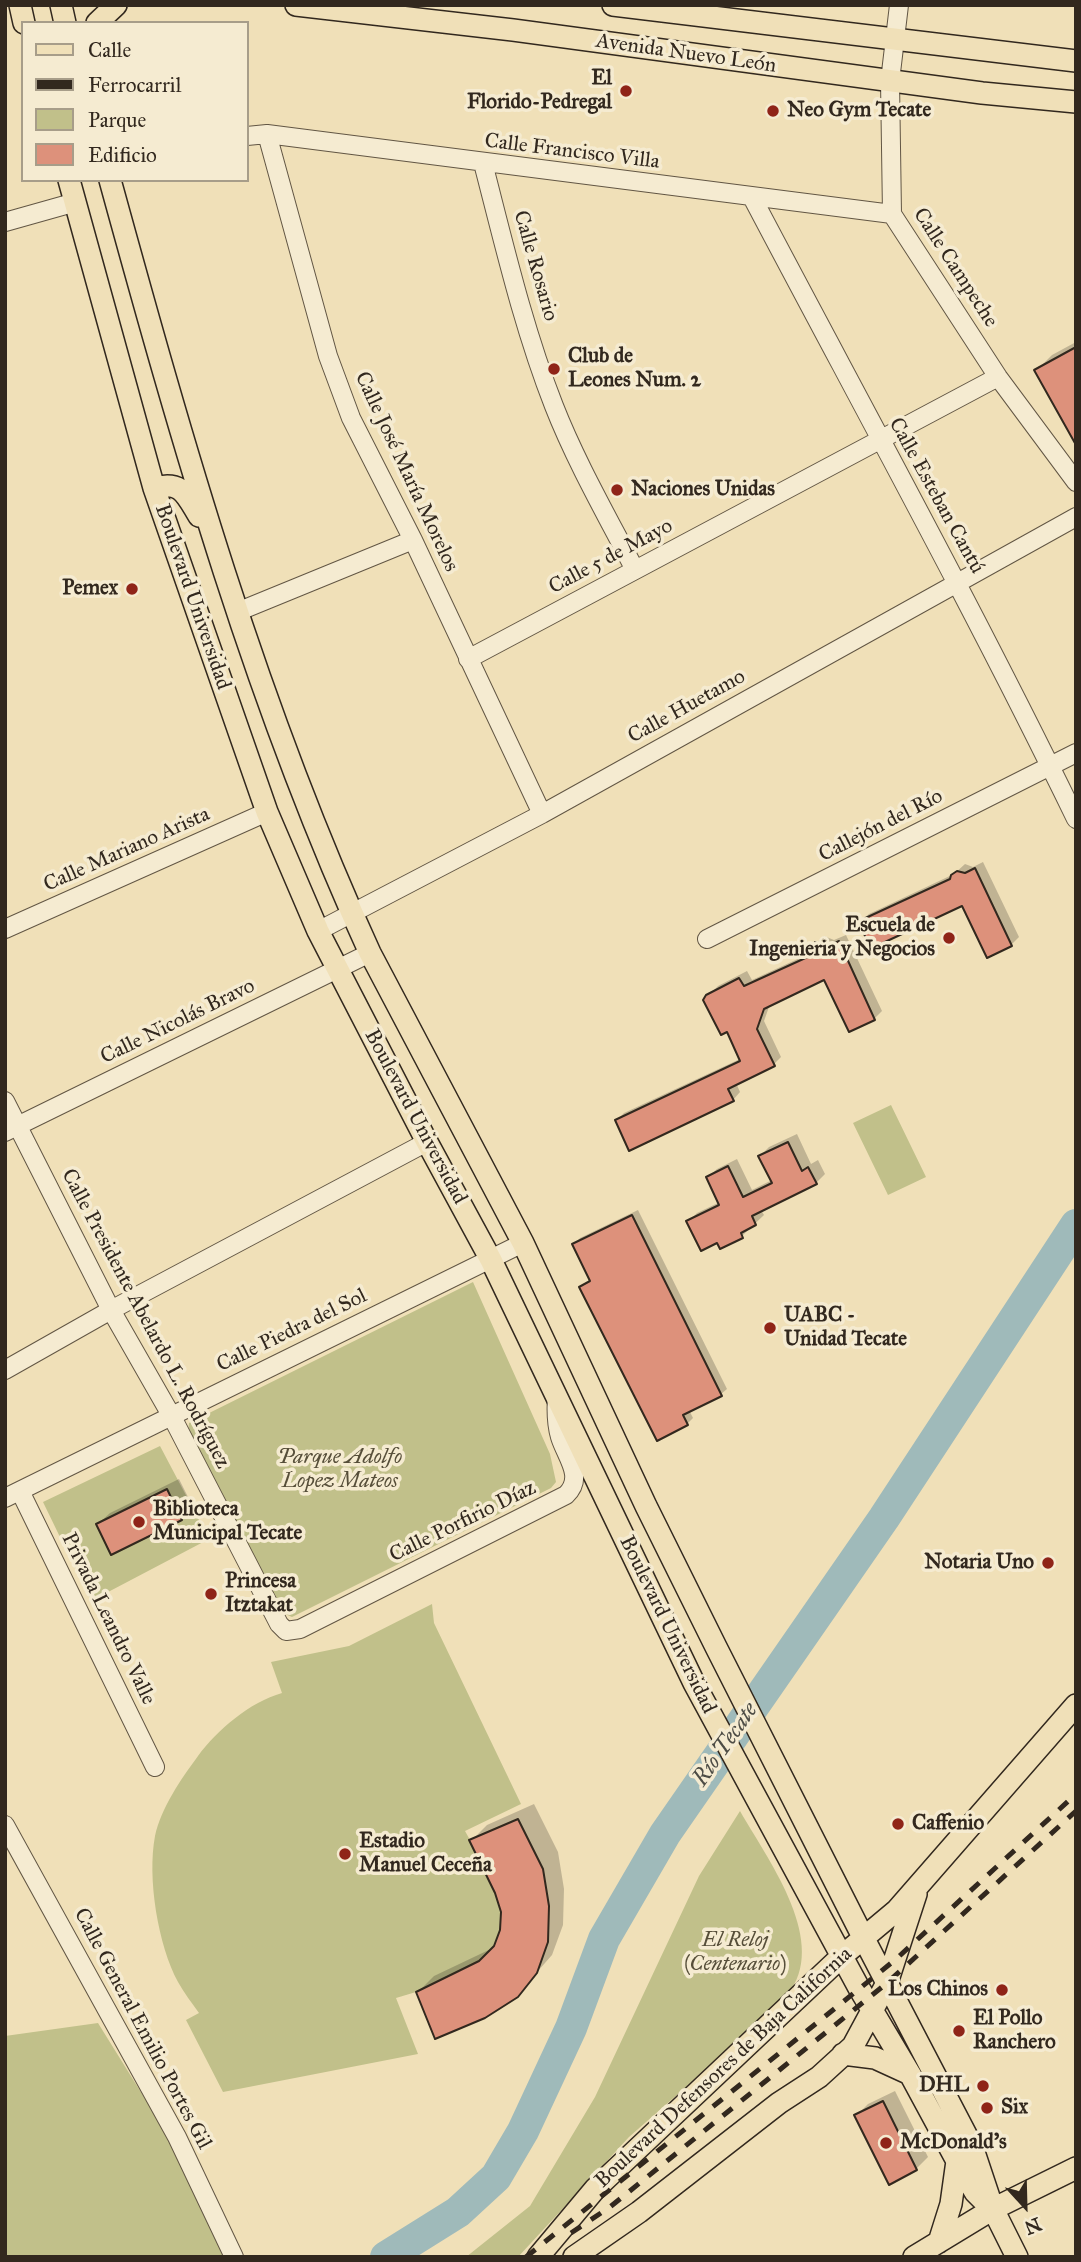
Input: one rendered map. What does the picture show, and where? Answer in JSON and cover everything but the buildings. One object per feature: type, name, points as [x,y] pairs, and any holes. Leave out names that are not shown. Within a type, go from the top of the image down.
[{"type":"main road","points":[[99,21],[116,5]]},
{"type":"main road","name":"Avenida Nuevo León","points":[[296,5],[488,27],[982,93],[1076,102]]},
{"type":"main road","name":"Avenida Nuevo León","points":[[613,5],[1076,61]]},
{"type":"main road","name":"Boulevard Universidad","points":[[70,182],[154,488],[267,813],[318,931],[491,1260],[694,1683],[775,1835],[957,2161],[975,2192],[992,2209]]},
{"type":"main road","name":"Boulevard Universidad","points":[[111,182],[213,538],[237,612],[292,771],[351,912],[370,953],[523,1242],[646,1506],[716,1647],[972,2146],[992,2209]]},
{"type":"main road","points":[[154,488],[168,484],[186,494],[213,538]]},
{"type":"main road","name":"Boulevard Defensores de Baja California","points":[[538,2257],[595,2189],[842,1956],[897,1910],[1076,1704]]},
{"type":"main road","name":"Boulevard Defensores de Baja California","points":[[574,2257],[639,2212],[779,2104],[819,2077],[860,2036],[887,1983],[918,1887]]},
{"type":"main road","points":[[843,2054],[875,2058],[910,2074]]},
{"type":"main road","points":[[939,2242],[950,2204],[957,2161]]},
{"type":"main road","points":[[914,2257],[992,2209],[1076,2168]]},
{"type":"main road","points":[[992,2209],[1017,2257]]},
{"type":"street","name":"Calle Campeche","points":[[899,5],[890,80],[892,214],[998,377],[1076,482]]},
{"type":"street","name":"Calle Francisco Villa","points":[[248,136],[267,134],[892,214]]},
{"type":"street","name":"Calle José María Morelos","points":[[267,134],[328,356],[351,418],[413,540],[542,814]]},
{"type":"street","name":"Calle Rosario","points":[[483,163],[521,308],[554,405],[573,451],[635,570]]},
{"type":"street","name":"Calle Esteban Cantú","points":[[752,197],[879,439],[958,582],[1076,819]]},
{"type":"street","points":[[5,222],[76,202]]},
{"type":"street","name":"Calle 5 de Mayo","points":[[468,659],[998,377]]},
{"type":"street","name":"Calle Huetamo","points":[[318,931],[542,814],[1076,517]]},
{"type":"street","points":[[237,612],[413,540]]},
{"type":"street","name":"Callejón del Río","points":[[707,939],[1076,753]]},
{"type":"street","name":"Calle Mariano Arista","points":[[5,929],[267,813]]},
{"type":"street","name":"Calle Nicolás Bravo","points":[[12,1129],[370,953]]},
{"type":"street","name":"Calle Presidente Abelardo L. Rodríguez","points":[[5,1101],[12,1129],[171,1415],[279,1624],[286,1631]]},
{"type":"street","points":[[5,1370],[111,1310],[427,1142]]},
{"type":"street","name":"Calle Piedra del Sol","points":[[13,1494],[523,1242]]},
{"type":"street","name":"Calle Porfirio Díaz","points":[[286,1631],[300,1629],[566,1495],[575,1482],[556,1419],[557,1397]]},
{"type":"street","name":"Privada Leandro Valle","points":[[13,1494],[155,1767]]},
{"type":"street","name":"Calle General Emilio Portes Gil","points":[[5,1825],[177,2137],[226,2254]]},
{"type":"green space","points":[[891,1105],[926,1177],[888,1195],[853,1123]]},
{"type":"green space","name":"Parque Adolfo Lopez Mateos","points":[[473,1282],[550,1454],[556,1482],[551,1488],[292,1617],[285,1614],[188,1433],[189,1423]]},
{"type":"green space","points":[[160,1446],[209,1539],[91,1601],[43,1502]]},
{"type":"green space","name":"Estadio Manuel Ceceña","points":[[432,1604],[434,1623],[521,1804],[465,1831],[470,1840],[518,1819],[543,1869],[549,1906],[548,1942],[537,1973],[518,1997],[435,2039],[416,1992],[396,1998],[418,2054],[223,2092],[186,2020],[199,2013],[178,1982],[160,1931],[152,1871],[155,1836],[162,1815],[185,1774],[215,1736],[246,1710],[282,1693],[271,1662],[349,1646]]},
{"type":"green space","name":"El Reloj (Centenario)","points":[[740,1811],[777,1874],[798,1922],[802,1946],[800,1969],[790,1992],[777,2007],[629,2137],[518,2257],[466,2257],[530,2206],[595,2097],[699,1876]]},
{"type":"green space","points":[[98,2023],[170,2139],[228,2257],[5,2257],[5,2036]]},
{"type":"waterway","name":"Río Tecate","points":[[386,2257],[458,2212],[496,2177],[523,2131],[571,2028],[604,1939],[665,1834],[884,1518],[1076,1225]]},
{"type":"railway","points":[[526,2257],[895,1960],[1076,1794]]},
{"type":"railway","points":[[571,2233],[610,2207],[887,1983],[1076,1811]]},
{"type":"place","name":"El Florido-Pedregal","points":[[626,91]]},
{"type":"place","name":"Neo Gym Tecate","points":[[773,111]]},
{"type":"place","name":"Club de Leones Num. 2","points":[[554,369]]},
{"type":"place","name":"Naciones Unidas","points":[[617,490]]},
{"type":"place","name":"Pemex","points":[[132,589]]},
{"type":"place","name":"Escuela de Ingenieria y Negocios","points":[[949,938]]},
{"type":"place","name":"UABC - Unidad Tecate","points":[[770,1328]]},
{"type":"place","name":"Biblioteca Municipal Tecate","points":[[139,1522]]},
{"type":"place","name":"Notaria Uno","points":[[1048,1563]]},
{"type":"place","name":"Princesa Itztakat","points":[[211,1594]]},
{"type":"place","name":"Caffenio","points":[[898,1824]]},
{"type":"place","name":"Estadio Manuel Ceceña","points":[[345,1854]]},
{"type":"place","name":"Los Chinos","points":[[1002,1990]]},
{"type":"place","name":"El Pollo Ranchero","points":[[959,2031]]},
{"type":"place","name":"DHL","points":[[983,2086]]},
{"type":"place","name":"Six","points":[[987,2108]]},
{"type":"place","name":"McDonald's","points":[[886,2143]]}]
